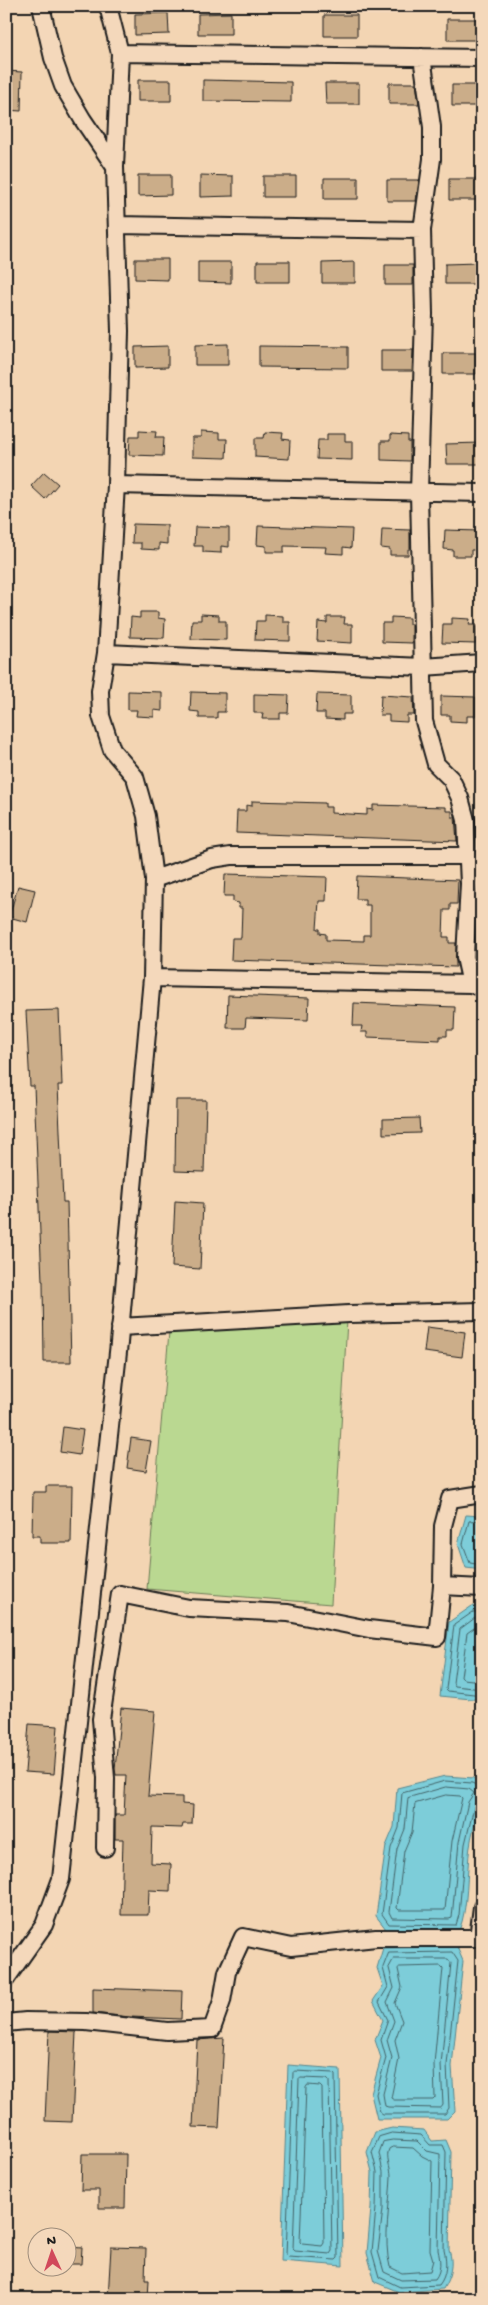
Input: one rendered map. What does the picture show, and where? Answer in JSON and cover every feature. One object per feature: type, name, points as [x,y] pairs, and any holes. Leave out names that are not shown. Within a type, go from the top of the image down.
[{"type":"street","points":[[41,6],[53,58],[63,86],[83,120],[115,167]]},
{"type":"street","points":[[6,1979],[44,1925],[61,1879],[120,1327],[152,978],[154,878],[146,816],[135,777],[112,750],[101,716],[100,692],[106,653],[116,485],[120,331],[115,167],[120,53],[108,6]]},
{"type":"street","points":[[120,53],[482,58]]},
{"type":"street","points":[[152,978],[477,986],[465,957],[469,884],[466,820],[460,798],[451,779],[436,764],[424,721],[420,492],[424,314],[422,230],[432,159],[432,127],[422,57]]},
{"type":"street","points":[[116,225],[422,230]]},
{"type":"street","points":[[116,485],[482,493]]},
{"type":"street","points":[[106,653],[423,667],[482,663]]},
{"type":"street","points":[[154,878],[212,858],[231,856],[468,856]]},
{"type":"street","points":[[120,1327],[349,1314],[482,1311]]},
{"type":"street","points":[[105,1848],[106,1778],[100,1719],[120,1594],[189,1608],[288,1614],[437,1637],[442,1586],[443,1526],[450,1499],[482,1494]]},
{"type":"street","points":[[442,1586],[482,1588]]},
{"type":"street","points":[[6,2023],[26,2021],[86,2022],[167,2032],[212,2029],[222,2001],[227,1972],[243,1937],[291,1947],[376,1938],[478,1938],[482,1907]]},
{"type":"green space","points":[[347,1320],[331,1604],[147,1589],[169,1332]]},
{"type":"water","points":[[466,1515],[482,1516],[482,1570],[466,1568],[458,1544]]},
{"type":"water","points":[[472,1606],[482,1607],[482,1700],[440,1696],[449,1622]]},
{"type":"water","points":[[445,1776],[474,1778],[482,1784],[481,1800],[470,1846],[466,1900],[459,1931],[386,1929],[376,1916],[386,1846],[394,1827],[397,1788]]},
{"type":"water","points":[[457,1947],[463,1961],[452,2066],[455,2111],[447,2119],[377,2119],[371,2094],[381,2058],[375,2040],[383,2020],[373,2001],[383,1986],[377,1968],[383,1948]]},
{"type":"water","points":[[288,2065],[340,2069],[343,2266],[281,2261]]},
{"type":"water","points":[[392,2128],[424,2130],[432,2141],[446,2140],[451,2152],[449,2250],[451,2265],[448,2280],[443,2289],[399,2292],[375,2282],[367,2253],[372,2172],[367,2152],[375,2132]]},
{"type":"building","points":[[168,13],[169,34],[135,35],[135,14]]},
{"type":"building","points":[[231,13],[231,34],[198,34],[198,14]]},
{"type":"building","points":[[324,15],[357,15],[357,36],[324,36]]},
{"type":"building","points":[[447,19],[480,19],[480,40],[447,40]]},
{"type":"building","points":[[6,71],[22,72],[21,111],[6,110]]},
{"type":"building","points":[[138,80],[171,80],[171,101],[138,101]]},
{"type":"building","points":[[203,80],[291,82],[291,102],[203,101]]},
{"type":"building","points":[[325,83],[359,83],[359,104],[326,104]]},
{"type":"building","points":[[389,83],[416,83],[419,104],[389,104]]},
{"type":"building","points":[[452,85],[482,85],[482,106],[452,106]]},
{"type":"building","points":[[138,175],[171,175],[171,195],[138,196]]},
{"type":"building","points":[[200,175],[233,176],[233,196],[200,197]]},
{"type":"building","points":[[263,176],[296,176],[296,197],[263,197]]},
{"type":"building","points":[[324,178],[358,178],[358,199],[324,199]]},
{"type":"building","points":[[449,179],[482,179],[482,200],[449,200]]},
{"type":"building","points":[[387,180],[419,180],[416,201],[387,201]]},
{"type":"building","points":[[135,259],[168,259],[168,280],[135,279]]},
{"type":"building","points":[[257,261],[290,261],[290,282],[257,282]]},
{"type":"building","points":[[198,262],[231,262],[231,283],[198,282]]},
{"type":"building","points":[[355,262],[355,283],[322,283],[322,263]]},
{"type":"building","points":[[478,263],[478,284],[445,284],[445,264]]},
{"type":"building","points":[[385,265],[413,265],[413,285],[385,285]]},
{"type":"building","points":[[228,344],[228,365],[195,365],[195,345]]},
{"type":"building","points":[[168,346],[168,367],[135,368],[135,347]]},
{"type":"building","points":[[259,346],[348,347],[348,368],[259,367]]},
{"type":"building","points":[[381,350],[413,350],[412,371],[381,371]]},
{"type":"building","points":[[443,353],[476,353],[476,374],[443,374]]},
{"type":"building","points":[[139,430],[157,431],[156,437],[164,437],[163,456],[129,455],[130,436],[139,436]]},
{"type":"building","points":[[201,432],[219,433],[219,439],[227,439],[226,458],[192,457],[192,438],[201,438]]},
{"type":"building","points":[[265,432],[283,433],[282,439],[290,440],[289,459],[255,457],[255,438],[264,438]]},
{"type":"building","points":[[327,434],[345,434],[345,441],[352,441],[352,460],[317,459],[318,440],[327,440]]},
{"type":"building","points":[[390,435],[408,436],[408,442],[410,442],[410,461],[381,460],[381,441],[390,441]]},
{"type":"building","points":[[480,443],[480,464],[447,464],[446,444]]},
{"type":"building","points":[[44,472],[58,484],[45,499],[31,486]]},
{"type":"building","points":[[133,524],[167,525],[167,544],[159,543],[159,550],[141,549],[141,543],[132,543]]},
{"type":"building","points":[[258,526],[352,529],[351,548],[343,547],[343,554],[325,553],[326,547],[284,546],[284,552],[266,552],[266,546],[257,545]]},
{"type":"building","points":[[195,527],[229,528],[229,547],[221,546],[221,553],[203,552],[203,546],[194,546]]},
{"type":"building","points":[[382,529],[410,530],[410,549],[408,549],[408,555],[390,555],[390,549],[381,548]]},
{"type":"building","points":[[445,530],[479,531],[479,550],[471,550],[471,556],[453,556],[453,550],[444,549]]},
{"type":"building","points":[[140,612],[158,612],[158,618],[165,619],[164,638],[130,637],[131,617],[140,618]]},
{"type":"building","points":[[201,614],[219,615],[219,621],[226,621],[226,640],[191,639],[192,620],[201,620]]},
{"type":"building","points":[[265,615],[283,616],[283,622],[290,622],[290,641],[255,640],[256,621],[265,621]]},
{"type":"building","points":[[327,617],[345,617],[344,624],[352,624],[352,643],[317,641],[318,622],[327,623]]},
{"type":"building","points":[[391,617],[409,618],[409,624],[412,624],[412,643],[382,642],[382,623],[391,623]]},
{"type":"building","points":[[452,618],[470,619],[469,625],[477,625],[476,644],[442,643],[443,624],[452,624]]},
{"type":"building","points":[[128,691],[162,692],[162,711],[154,710],[154,717],[136,716],[137,710],[128,710]]},
{"type":"building","points":[[191,692],[225,693],[225,712],[217,712],[217,718],[199,718],[199,712],[190,711]]},
{"type":"building","points":[[254,694],[289,695],[288,713],[280,713],[280,719],[262,719],[263,713],[254,713]]},
{"type":"building","points":[[317,694],[351,695],[351,714],[343,714],[343,720],[325,719],[325,713],[316,713]]},
{"type":"building","points":[[381,695],[413,697],[414,715],[407,715],[407,722],[389,721],[389,715],[380,715]]},
{"type":"building","points":[[441,696],[475,697],[475,716],[467,716],[467,722],[450,721],[450,715],[441,715]]},
{"type":"building","points":[[252,801],[325,803],[325,807],[331,807],[331,813],[367,815],[367,809],[373,810],[373,805],[446,807],[446,811],[452,811],[452,817],[455,817],[457,841],[236,833],[237,811],[246,811],[246,805],[252,806]]},
{"type":"building","points":[[225,874],[327,877],[326,901],[319,901],[317,929],[320,929],[320,933],[326,934],[326,940],[364,941],[364,935],[370,935],[370,905],[365,905],[365,899],[356,899],[357,876],[458,880],[457,904],[450,904],[450,910],[444,910],[443,937],[449,937],[449,943],[456,943],[456,967],[231,960],[232,938],[241,938],[242,908],[239,908],[239,903],[233,902],[233,896],[224,896]]},
{"type":"building","points":[[18,886],[35,890],[27,922],[9,917]]},
{"type":"building","points":[[228,995],[309,998],[308,1020],[246,1018],[245,1028],[227,1028]]},
{"type":"building","points":[[354,1003],[455,1007],[454,1030],[447,1030],[447,1036],[440,1036],[440,1040],[367,1037],[367,1032],[361,1032],[362,1026],[353,1026]]},
{"type":"building","points":[[59,1010],[62,1085],[58,1085],[63,1202],[67,1202],[71,1362],[44,1362],[43,1281],[34,1086],[30,1086],[26,1011]]},
{"type":"building","points":[[176,1100],[206,1100],[204,1172],[175,1171]]},
{"type":"building","points":[[419,1118],[420,1133],[383,1134],[383,1119]]},
{"type":"building","points":[[175,1201],[203,1203],[200,1269],[172,1267]]},
{"type":"building","points":[[427,1327],[465,1332],[462,1357],[424,1352]]},
{"type":"building","points":[[63,1427],[83,1430],[79,1455],[60,1452]]},
{"type":"building","points":[[131,1438],[151,1441],[146,1471],[127,1468]]},
{"type":"building","points":[[46,1486],[72,1486],[71,1543],[40,1543],[40,1536],[32,1536],[33,1492],[46,1492]]},
{"type":"building","points":[[121,1708],[155,1711],[148,1796],[182,1797],[182,1804],[193,1805],[192,1824],[183,1824],[182,1828],[152,1827],[151,1863],[171,1864],[170,1891],[149,1890],[148,1915],[121,1915],[123,1839],[115,1839],[115,1815],[124,1815],[126,1775],[116,1775],[115,1769]]},
{"type":"building","points":[[29,1724],[58,1726],[54,1774],[25,1772]]},
{"type":"building","points":[[93,1988],[182,1991],[181,2019],[93,2013]]},
{"type":"building","points":[[49,2031],[76,2032],[72,2122],[45,2121]]},
{"type":"building","points":[[224,2038],[219,2128],[193,2127],[197,2040]]},
{"type":"building","points":[[82,2154],[126,2154],[125,2208],[99,2208],[99,2190],[81,2190]]},
{"type":"building","points":[[78,2247],[82,2247],[81,2264],[78,2264]]},
{"type":"building","points":[[111,2247],[146,2248],[145,2280],[149,2280],[148,2299],[108,2299]]}]
